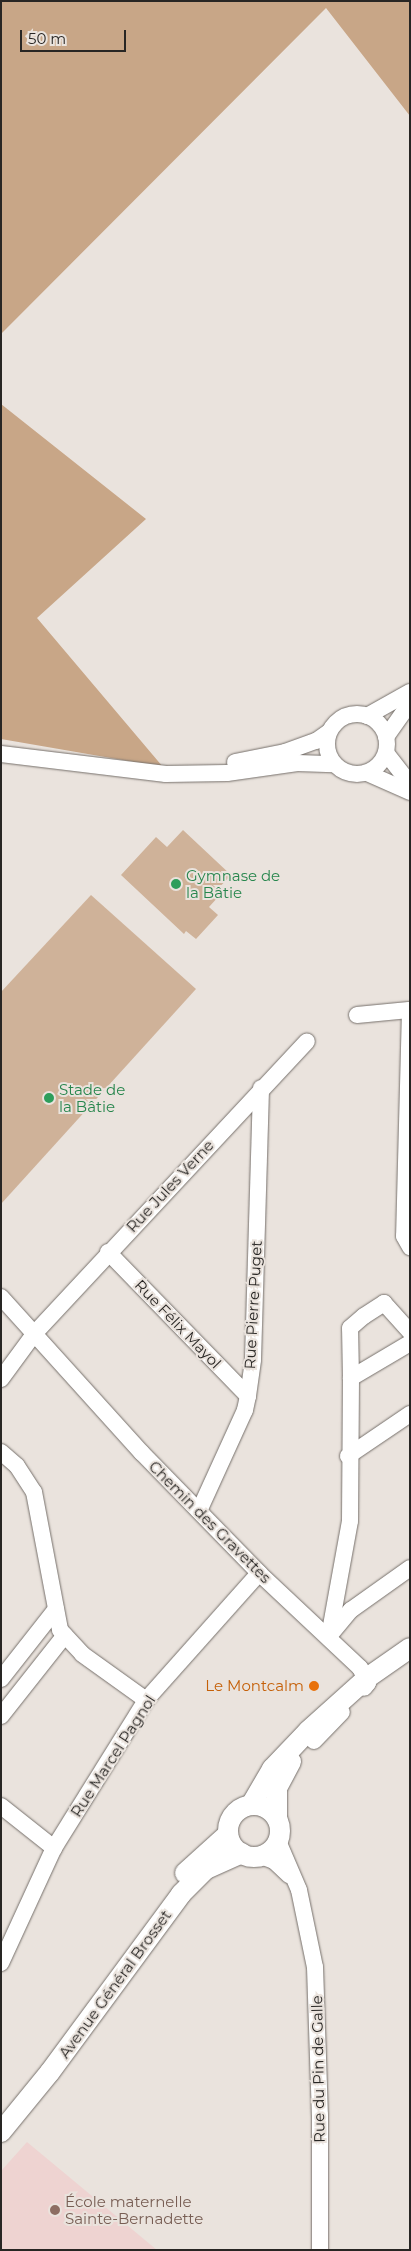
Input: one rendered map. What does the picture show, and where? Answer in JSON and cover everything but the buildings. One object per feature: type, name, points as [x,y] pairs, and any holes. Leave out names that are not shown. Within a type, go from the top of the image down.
[{"type":"main road","points":[[410,1648],[367,1678],[308,1731],[272,1769],[251,1805],[236,1812],[229,1826],[228,1834],[251,1855],[278,1841],[275,1799],[281,1777],[290,1762],[374,1687],[410,1663]]},
{"type":"main road","points":[[251,1805],[266,1808],[277,1818]]},
{"type":"main road","name":"Avenue Général Brosset","points":[[1,2118],[187,1871],[228,1834]]},
{"type":"main road","name":"Avenue Général Brosset","points":[[1,2132],[45,2079],[181,1894],[206,1870],[251,1855]]},
{"type":"street","points":[[175,774],[285,752],[316,741],[329,732],[344,717],[367,716],[410,692]]},
{"type":"street","points":[[367,773],[379,765],[386,745],[410,703]]},
{"type":"street","points":[[367,716],[379,724],[386,745],[410,784]]},
{"type":"street","points":[[329,732],[327,749],[334,764]]},
{"type":"street","points":[[1,754],[175,774],[227,773],[297,763],[334,764],[351,774],[367,773],[410,792]]},
{"type":"street","points":[[357,1015],[410,1010],[404,1236],[410,1247]]},
{"type":"street","name":"Rue Jules Verne","points":[[1,1379],[34,1334],[108,1252],[307,1041]]},
{"type":"street","name":"Rue Pierre Puget","points":[[199,1511],[245,1410],[248,1396],[253,1359],[262,1088]]},
{"type":"street","name":"Rue Félix Mayol","points":[[108,1252],[248,1396]]},
{"type":"street","name":"Chemin des Gravettes","points":[[1,1297],[199,1511],[260,1573],[329,1636],[367,1678]]},
{"type":"street","points":[[329,1636],[350,1521],[348,1456],[352,1378],[350,1328],[384,1302],[410,1332]]},
{"type":"street","points":[[352,1378],[410,1343]]},
{"type":"street","points":[[348,1456],[410,1414]]},
{"type":"street","points":[[1,1452],[17,1466],[34,1492],[60,1630],[82,1654],[146,1700]]},
{"type":"street","points":[[329,1636],[351,1610],[410,1568]]},
{"type":"street","name":"Rue Marcel Pagnol","points":[[1,1962],[54,1848],[146,1700],[260,1573]]},
{"type":"street","points":[[1,1679],[56,1609]]},
{"type":"street","points":[[1,1716],[65,1635]]},
{"type":"street","points":[[314,1741],[364,1688],[367,1678]]},
{"type":"street","points":[[1,1806],[54,1848]]},
{"type":"street","name":"Rue du Pin de Galle","points":[[278,1841],[299,1890],[316,1976],[320,2250]]},
{"type":"street","name":"Rue du Pin de Galle","points":[[251,1855],[274,1861],[287,1871],[299,1890]]},
{"type":"shaded area","points":[[1,1],[410,1],[410,116],[326,8],[1,334]]},
{"type":"shaded area","points":[[1,404],[146,519],[37,618],[163,767],[1,739]]},
{"type":"shaded area","name":"Gymnase de la Bâtie","points":[[183,830],[231,875],[215,892],[219,896],[209,907],[218,915],[196,939],[186,931],[184,934],[121,875],[156,837],[167,847]]},
{"type":"shaded area","name":"Stade de la Bâtie","points":[[91,895],[196,989],[1,1204],[1,992]]},
{"type":"shaded area","name":"École maternelle Sainte-Bernadette","points":[[27,2142],[157,2250],[1,2250],[1,2171]]},
{"type":"place","name":"Gymnase de la Bâtie","points":[[176,884]]},
{"type":"place","name":"Stade de la Bâtie","points":[[49,1098]]},
{"type":"place","name":"Le Montcalm","points":[[314,1686]]},
{"type":"place","name":"École maternelle Sainte-Bernadette","points":[[55,2210]]}]
